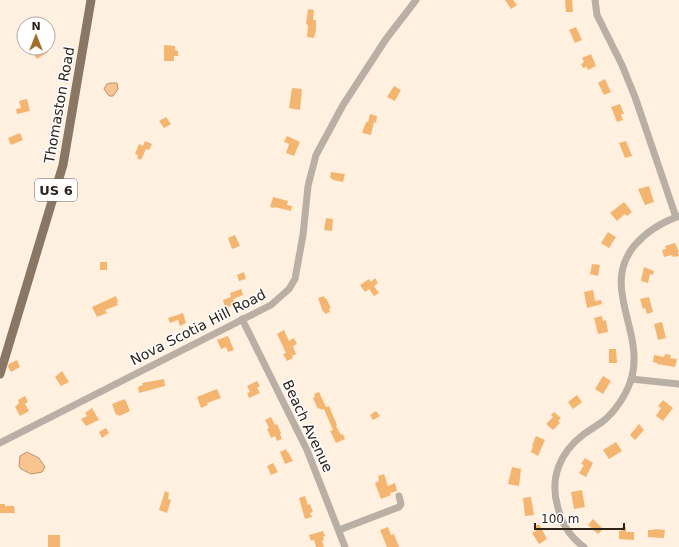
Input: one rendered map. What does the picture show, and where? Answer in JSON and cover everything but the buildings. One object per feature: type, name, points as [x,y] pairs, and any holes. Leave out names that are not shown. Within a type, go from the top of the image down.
[{"type":"main road","name":"Thomaston Road","points":[[0,374],[3,351],[63,165],[91,0]]},
{"type":"street","name":"Nova Scotia Hill Road","points":[[0,443],[271,305],[289,289],[294,279],[303,235],[308,186],[316,155],[343,105],[386,39],[416,0]]},
{"type":"street","points":[[584,547],[574,540],[561,521],[555,500],[554,489],[557,470],[564,454],[583,435],[603,421],[618,404],[631,379],[634,353],[620,289],[621,272],[627,254],[642,237],[660,224],[678,216],[635,96],[622,65],[597,15],[595,0]]},
{"type":"street","name":"Beach Avenue","points":[[242,320],[307,450],[345,547]]},
{"type":"street","points":[[631,379],[679,384]]},
{"type":"street","points":[[339,530],[399,507],[401,504],[399,496]]},
{"type":"shaded area","points":[[117,83],[118,89],[113,96],[109,96],[104,89],[107,84]]},
{"type":"shaded area","points":[[27,452],[39,458],[45,467],[42,472],[31,474],[21,469],[19,466],[20,456]]}]
